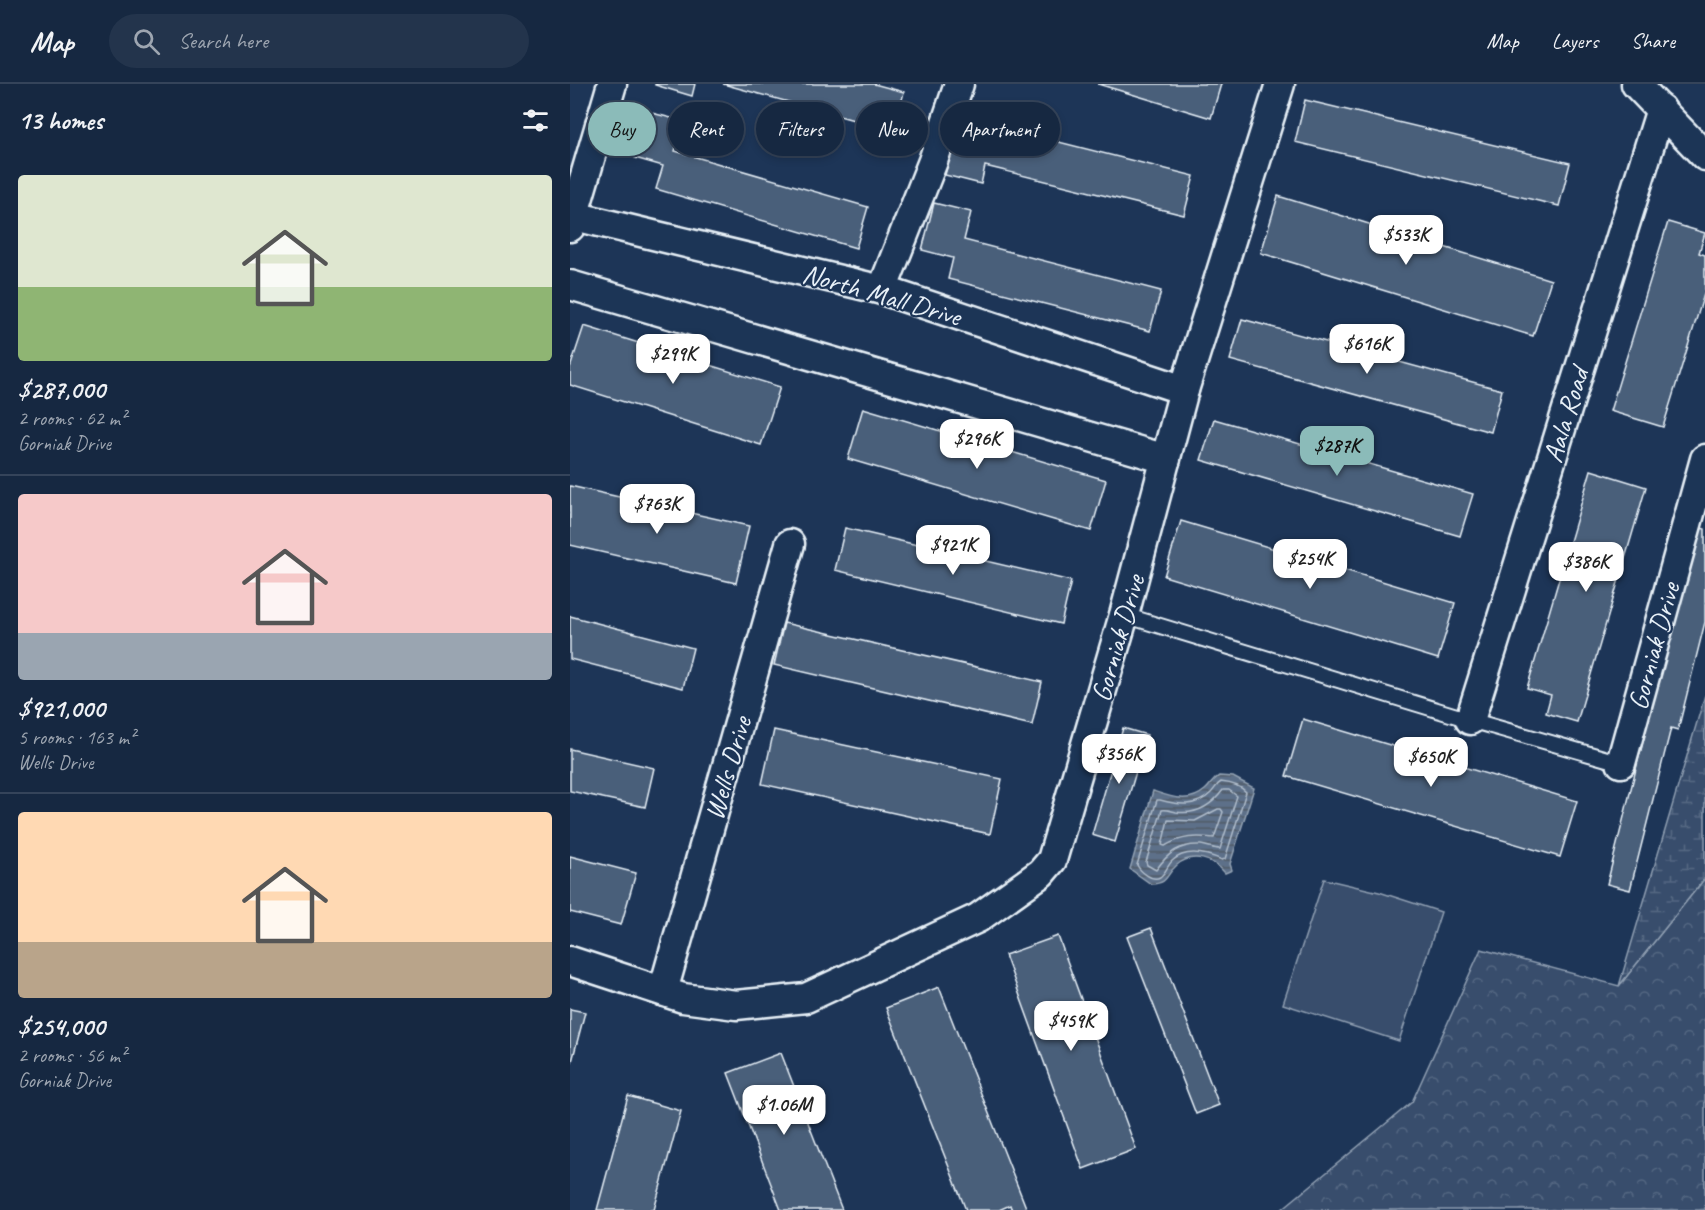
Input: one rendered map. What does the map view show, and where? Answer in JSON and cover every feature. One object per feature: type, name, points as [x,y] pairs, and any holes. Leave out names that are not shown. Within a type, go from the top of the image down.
[{"type":"street","points":[[572,221],[612,84]]},
{"type":"street","points":[[882,290],[933,161],[959,84]]},
{"type":"street","name":"Gorniak Drive","points":[[570,961],[683,998],[736,1005],[806,998],[978,918],[1041,873],[1052,860],[1124,615],[1184,390],[1280,84]]},
{"type":"street","points":[[1636,84],[1705,156]]},
{"type":"street","name":"Aala Road","points":[[1470,720],[1661,109]]},
{"type":"street","name":"North Mall Drive","points":[[572,221],[882,290],[1184,390]]},
{"type":"street","points":[[570,285],[1166,459]]},
{"type":"street","name":"Gorniak Drive","points":[[1621,764],[1705,459]]},
{"type":"street","name":"Wells Drive","points":[[663,992],[790,544]]},
{"type":"lane","points":[[1124,615],[1621,764]]},
{"type":"green space","points":[[1705,695],[1705,878],[1619,986]]},
{"type":"green space","points":[[1705,878],[1705,1210],[1281,1210],[1412,1102],[1481,949],[1619,986]]},
{"type":"green space","points":[[1324,879],[1379,892],[1441,912],[1399,1041],[1283,1004]]},
{"type":"water","points":[[1219,776],[1233,777],[1254,788],[1230,864],[1232,870],[1225,873],[1209,861],[1189,859],[1177,865],[1161,882],[1151,884],[1130,869],[1153,791],[1180,798],[1193,797],[1205,790]]},
{"type":"building","points":[[655,84],[695,84],[692,96]]},
{"type":"building","points":[[723,84],[874,84],[904,92],[901,102],[856,102],[856,121],[844,117],[844,102],[788,102]]},
{"type":"building","points":[[1098,84],[1221,84],[1211,118]]},
{"type":"building","points":[[1305,100],[1570,163],[1559,206],[1295,142]]},
{"type":"building","points":[[656,114],[668,117],[668,156],[692,156],[868,207],[856,248],[656,189],[663,166],[635,158],[636,156],[656,156]]},
{"type":"building","points":[[1060,142],[1194,176],[1184,215],[985,166],[981,184],[945,175],[949,156],[1060,156]]},
{"type":"building","points":[[1278,196],[1551,280],[1533,336],[1261,253]]},
{"type":"building","points":[[934,203],[971,212],[964,240],[1161,291],[1150,331],[948,279],[953,258],[922,250]]},
{"type":"building","points":[[1668,222],[1705,233],[1699,253],[1705,255],[1705,291],[1663,427],[1610,411]]},
{"type":"building","points":[[1242,319],[1502,390],[1491,432],[1230,360]]},
{"type":"building","points":[[584,326],[780,387],[761,445],[570,385],[570,368]]},
{"type":"building","points":[[863,408],[1106,480],[1091,531],[848,459]]},
{"type":"building","points":[[1214,419],[1473,494],[1460,536],[1201,460]]},
{"type":"building","points":[[1591,470],[1646,487],[1577,722],[1546,713],[1551,695],[1527,688]]},
{"type":"building","points":[[570,486],[749,526],[736,583],[570,545]]},
{"type":"building","points":[[1181,521],[1455,603],[1438,659],[1164,576]]},
{"type":"building","points":[[1697,527],[1705,529],[1705,622],[1678,730],[1671,728],[1630,890],[1607,884]]},
{"type":"building","points":[[845,528],[1071,581],[1061,624],[835,570]]},
{"type":"building","points":[[570,616],[693,648],[683,688],[570,659]]},
{"type":"building","points":[[784,623],[1042,682],[1032,725],[774,665]]},
{"type":"building","points":[[1303,719],[1577,801],[1560,857],[1286,776]]},
{"type":"building","points":[[1123,728],[1147,735],[1115,842],[1092,835]]},
{"type":"building","points":[[774,730],[1002,779],[990,834],[762,784]]},
{"type":"building","points":[[570,749],[654,768],[645,807],[570,791]]},
{"type":"building","points":[[570,856],[636,873],[621,925],[570,912]]},
{"type":"building","points":[[1151,928],[1219,1105],[1196,1114],[1127,937]]},
{"type":"building","points":[[1058,936],[1136,1149],[1083,1169],[1005,955]]},
{"type":"building","points":[[939,987],[1027,1210],[1012,1210],[1010,1205],[999,1210],[966,1210],[886,1008]]},
{"type":"building","points":[[570,1009],[585,1012],[570,1069]]},
{"type":"building","points":[[781,1053],[842,1210],[781,1210],[728,1073]]},
{"type":"building","points":[[628,1096],[681,1111],[654,1210],[597,1210]]}]
